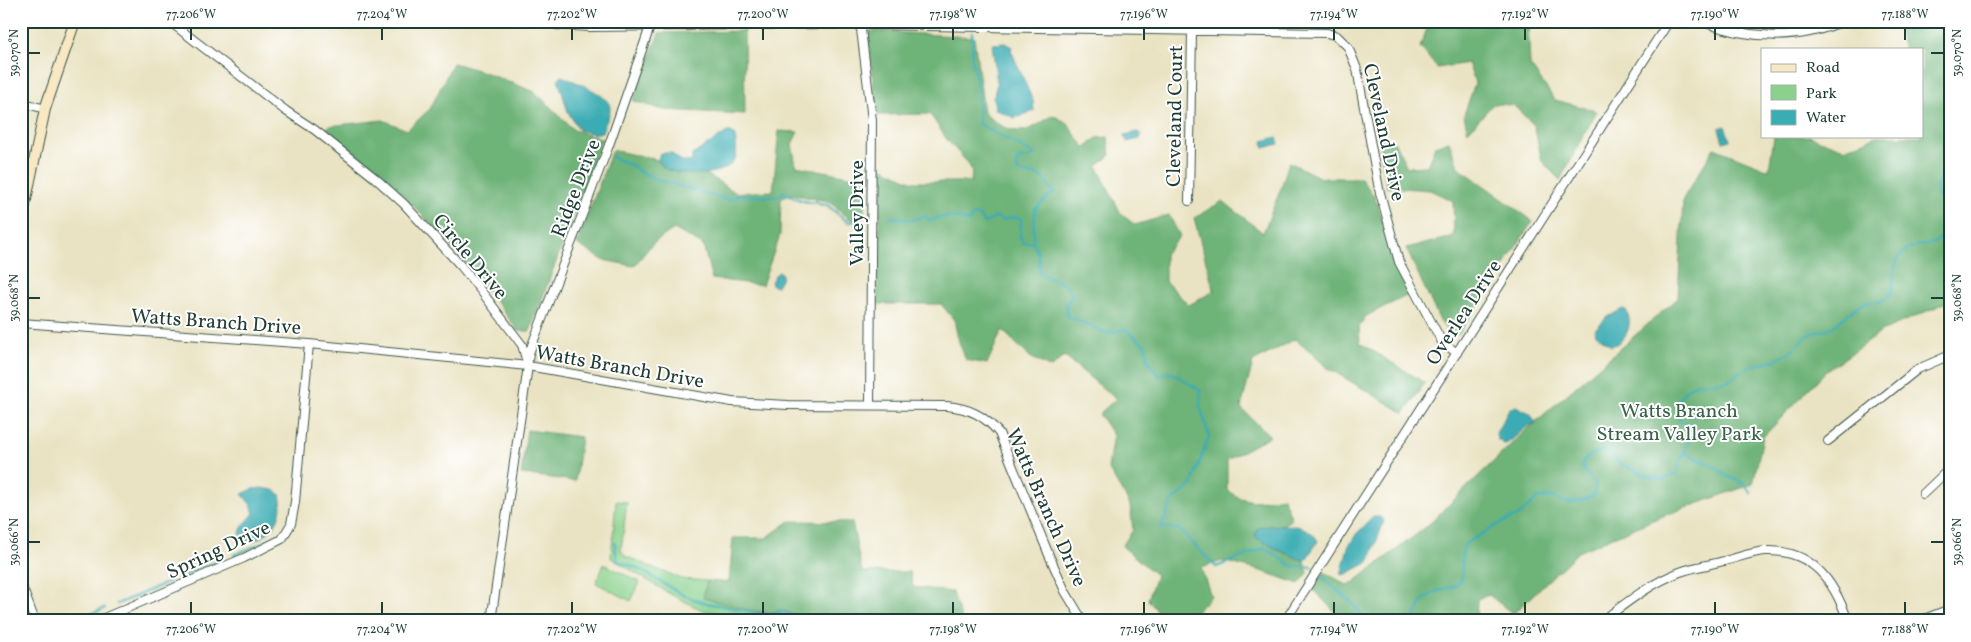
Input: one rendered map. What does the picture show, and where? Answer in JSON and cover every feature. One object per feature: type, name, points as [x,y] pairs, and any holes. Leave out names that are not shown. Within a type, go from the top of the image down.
[{"type":"main road","points":[[21,223],[45,109],[76,21]]},
{"type":"street","name":"Circle Drive","points":[[169,21],[286,111],[315,130],[404,204],[462,266],[522,345],[528,366],[491,621]]},
{"type":"street","name":"Cleveland Drive","points":[[546,21],[557,25],[570,26],[860,23],[1327,34],[1337,36],[1348,47],[1356,68],[1379,189],[1400,262],[1442,342],[1457,353]]},
{"type":"street","name":"Overlea Drive","points":[[1285,621],[1669,21]]},
{"type":"street","points":[[1701,21],[1726,30],[1745,34],[1780,36],[1810,32],[1843,21]]},
{"type":"street","name":"Valley Drive","points":[[860,23],[872,120],[870,405]]},
{"type":"street","name":"Ridge Drive","points":[[528,366],[529,353],[609,145],[652,24]]},
{"type":"street","name":"Cleveland Court","points":[[1189,201],[1192,32]]},
{"type":"street","points":[[21,102],[45,109]]},
{"type":"street","name":"Watts Branch Drive","points":[[21,322],[309,344],[528,366],[732,402],[788,405],[955,407],[974,412],[991,424],[999,433],[1065,591],[1083,621]]},
{"type":"street","name":"Spring Drive","points":[[97,621],[244,558],[282,539],[292,524],[309,344]]},
{"type":"street","points":[[1828,441],[1918,369],[1950,355]]},
{"type":"street","points":[[1923,494],[1946,471],[1950,470]]},
{"type":"street","points":[[1602,621],[1644,590],[1679,572],[1764,551],[1792,553],[1814,565],[1832,584],[1848,621]]},
{"type":"street","points":[[21,584],[35,621]]},
{"type":"street","points":[[1918,621],[1950,609]]},
{"type":"green space","points":[[1329,21],[1362,21],[1350,28]]},
{"type":"green space","points":[[1430,21],[1528,21],[1530,65],[1555,100],[1597,111],[1560,180],[1542,161],[1534,125],[1513,105],[1493,104],[1468,132],[1464,115],[1475,83],[1468,63],[1437,68],[1420,47]]},
{"type":"green space","name":"Watts Branch Stream Valley Park","points":[[1895,21],[1950,21],[1950,301],[1884,330],[1825,372],[1763,437],[1753,484],[1660,517],[1578,552],[1513,614],[1489,595],[1477,599],[1476,621],[1344,621],[1312,589],[1324,572],[1349,586],[1426,527],[1526,430],[1678,298],[1683,199],[1714,148],[1769,170],[1774,138],[1814,138],[1844,149],[1872,138],[1924,138],[1924,48],[1904,48]]},
{"type":"green space","points":[[744,31],[745,114],[664,110],[633,101],[659,33]]},
{"type":"green space","points":[[871,31],[974,37],[984,113],[994,121],[1010,130],[1018,131],[1033,127],[1052,115],[1068,123],[1085,147],[1097,138],[1108,137],[1110,156],[1097,166],[1121,214],[1135,225],[1169,215],[1180,236],[1165,254],[1165,281],[1189,305],[1214,291],[1194,218],[1223,201],[1263,233],[1280,191],[1289,162],[1321,178],[1361,178],[1374,196],[1408,295],[1366,316],[1359,327],[1360,343],[1425,383],[1404,413],[1328,368],[1295,339],[1253,362],[1241,408],[1270,436],[1227,460],[1227,490],[1241,498],[1254,501],[1283,497],[1292,519],[1282,525],[1260,527],[1276,549],[1305,561],[1308,573],[1299,584],[1258,570],[1222,561],[1201,568],[1211,596],[1187,621],[1166,621],[1148,600],[1156,575],[1122,546],[1133,530],[1130,505],[1108,468],[1113,435],[1099,414],[1116,399],[1064,356],[1051,368],[1030,357],[1002,330],[987,364],[966,360],[959,342],[954,320],[941,304],[877,304],[881,167],[913,182],[971,182],[972,171],[968,163],[948,141],[930,114],[877,115],[868,37]]},
{"type":"green space","points":[[453,63],[481,71],[535,92],[574,130],[602,139],[530,331],[518,331],[448,242],[409,201],[367,163],[324,132],[329,126],[383,120],[407,130],[430,109]]},
{"type":"green space","points":[[779,131],[798,132],[792,144],[796,166],[865,179],[864,219],[850,219],[828,201],[791,194],[781,198],[780,235],[762,285],[712,279],[703,245],[674,229],[653,243],[634,266],[603,260],[577,244],[612,150],[658,160],[664,168],[684,173],[705,173],[736,193],[773,191]]},
{"type":"green space","points":[[1378,138],[1395,143],[1407,167],[1427,166],[1435,146],[1449,141],[1458,167],[1533,221],[1458,335],[1451,336],[1440,321],[1406,248],[1454,237],[1453,201],[1430,190],[1387,187]]},
{"type":"green space","points":[[527,430],[581,437],[575,481],[521,474]]},
{"type":"green space","points":[[616,501],[627,502],[621,550],[625,556],[682,579],[707,581],[703,598],[759,611],[755,613],[752,621],[743,621],[734,617],[702,610],[670,594],[611,558]]},
{"type":"green space","points":[[790,521],[852,522],[862,572],[910,572],[913,587],[952,592],[962,621],[876,621],[855,616],[848,620],[838,618],[814,620],[781,610],[773,612],[753,611],[703,598],[707,581],[729,582],[733,538],[766,538]]},
{"type":"green space","points":[[604,564],[640,582],[631,601],[596,583]]},
{"type":"water","points":[[1005,43],[1012,47],[1011,50],[1033,101],[1034,111],[1015,118],[996,110],[993,99],[997,83],[992,44]]},
{"type":"water","points":[[562,76],[591,89],[609,104],[610,112],[602,132],[595,134],[579,130],[568,112],[558,79]]},
{"type":"water","points":[[1725,126],[1730,140],[1723,142],[1719,128]]},
{"type":"water","points":[[727,132],[731,132],[735,136],[736,153],[735,159],[722,170],[703,174],[682,173],[666,169],[658,160],[660,153],[672,153],[686,162],[692,161],[692,155]]},
{"type":"water","points":[[1138,132],[1141,135],[1140,139],[1127,142],[1125,135]]},
{"type":"water","points":[[1277,137],[1279,144],[1264,148],[1263,141]]},
{"type":"water","points":[[779,272],[782,274],[781,279],[777,286],[773,286],[771,282]]},
{"type":"water","points":[[1623,309],[1626,310],[1628,315],[1629,326],[1621,341],[1611,346],[1594,330],[1607,317]]},
{"type":"water","points":[[1516,406],[1530,413],[1536,424],[1529,425],[1508,443],[1504,444],[1497,439],[1496,433],[1510,408]]},
{"type":"water","points":[[253,489],[274,490],[280,494],[280,512],[273,527],[267,534],[251,541],[242,542],[240,537],[241,530],[254,513],[251,505],[242,494]]},
{"type":"water","points":[[1373,517],[1380,517],[1384,521],[1369,562],[1341,575],[1348,547],[1357,533]]},
{"type":"water","points":[[1282,525],[1303,528],[1315,536],[1318,541],[1305,561],[1276,549],[1255,537],[1257,529],[1260,527]]},
{"type":"water","points":[[781,610],[797,616],[796,621],[752,621],[755,613]]},
{"type":"waterway","points":[[972,32],[972,58],[978,90],[979,124],[1034,154],[1029,158],[1019,159],[1016,164],[1018,172],[1041,176],[1054,192],[1035,209],[1033,242],[1038,254],[1040,274],[1064,284],[1072,294],[1070,300],[1066,302],[1067,316],[1107,333],[1125,329],[1145,345],[1148,361],[1159,376],[1171,372],[1201,391],[1200,406],[1209,436],[1191,486],[1172,501],[1161,527],[1179,529],[1216,567],[1265,548],[1292,566],[1312,567]]},
{"type":"waterway","points":[[612,157],[659,180],[728,200],[740,195],[776,197],[784,192],[801,200],[812,203],[816,201],[821,205],[827,205],[848,222],[857,221]]},
{"type":"waterway","points":[[1413,621],[1423,600],[1435,592],[1457,585],[1462,578],[1462,554],[1465,544],[1499,524],[1519,515],[1539,498],[1553,497],[1566,503],[1581,501],[1594,495],[1595,484],[1582,467],[1584,460],[1593,454],[1607,450],[1621,464],[1645,475],[1662,480],[1676,474],[1687,444],[1695,433],[1690,424],[1679,420],[1677,410],[1677,404],[1688,388],[1694,384],[1704,382],[1715,383],[1729,380],[1745,369],[1779,358],[1807,336],[1832,327],[1858,306],[1887,298],[1891,294],[1898,258],[1911,248],[1933,243],[1943,235],[1948,209],[1938,196],[1936,187],[1950,159]]},
{"type":"waterway","points":[[891,217],[910,220],[925,216],[930,221],[950,217],[969,222],[972,216],[978,215],[985,223],[996,217],[1002,220],[1016,217],[1021,218],[1020,237],[1024,243],[1033,242]]},
{"type":"waterway","points":[[1685,453],[1712,465],[1727,476],[1743,483],[1751,493]]},
{"type":"waterway","points":[[234,555],[272,539]]},
{"type":"waterway","points":[[615,543],[617,561],[637,568],[683,595],[702,602],[755,613]]},
{"type":"waterway","points":[[180,577],[222,560]]},
{"type":"waterway","points":[[1322,577],[1352,603],[1367,621]]},
{"type":"waterway","points":[[117,604],[169,582]]},
{"type":"waterway","points":[[75,621],[105,608]]},
{"type":"waterway","points":[[796,619],[814,621]]},
{"type":"waterway","points":[[854,621],[864,621]]}]
